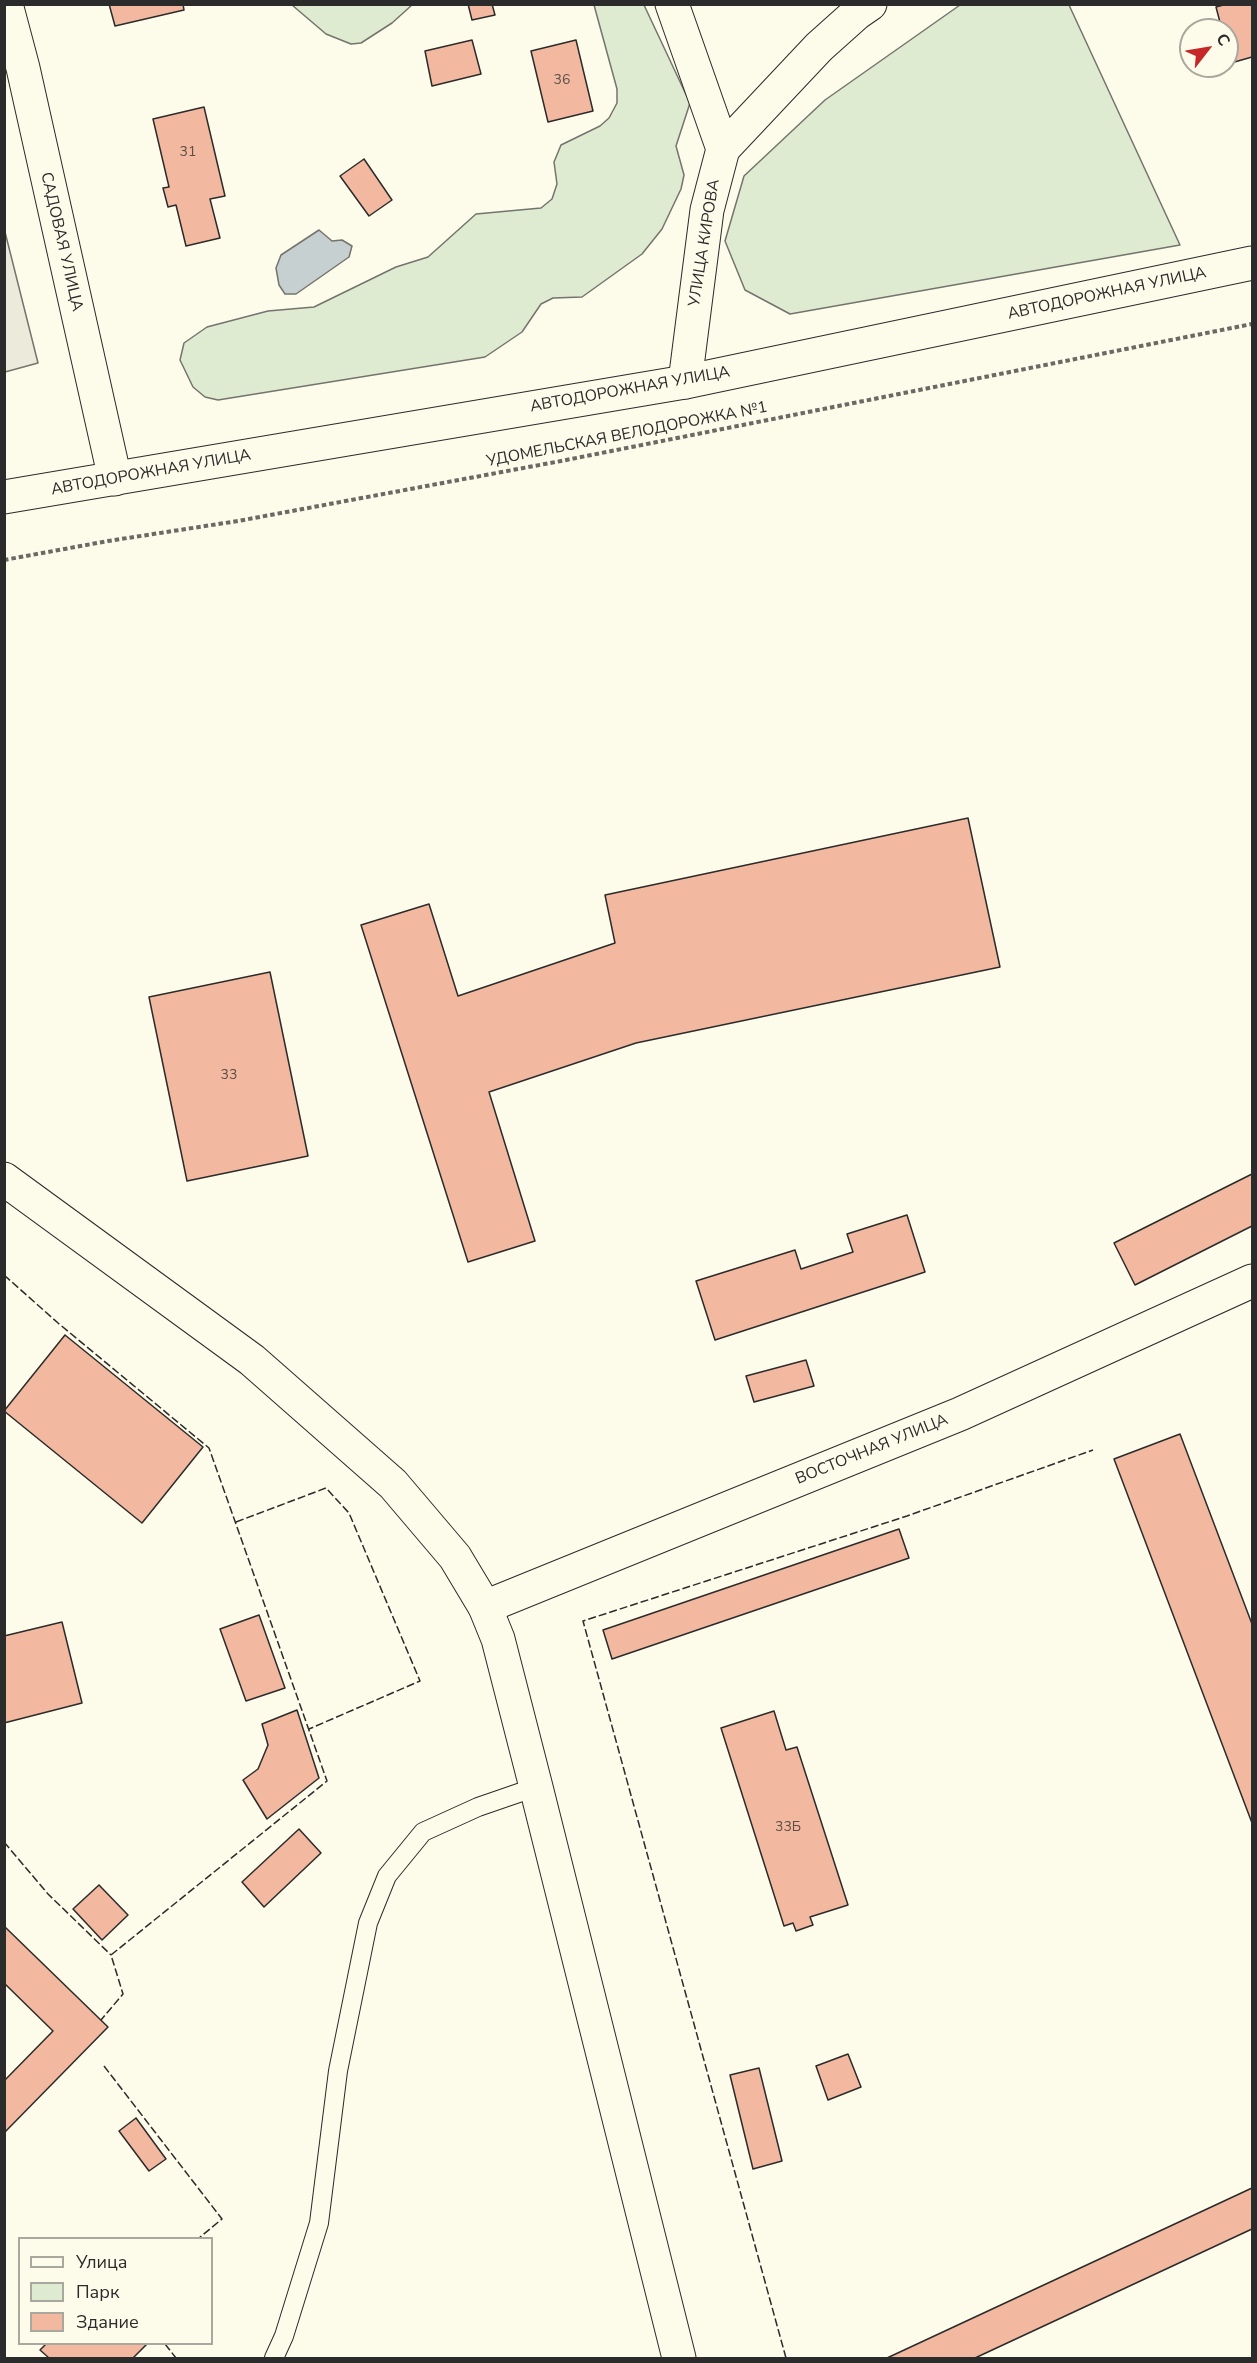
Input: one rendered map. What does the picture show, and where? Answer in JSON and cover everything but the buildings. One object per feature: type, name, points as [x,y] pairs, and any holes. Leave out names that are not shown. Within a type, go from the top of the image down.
[{"type":"street","name":"САДОВАЯ УЛИЦА","points":[[6,4],[115,479]]},
{"type":"street","points":[[672,4],[723,148],[819,47],[870,4]]},
{"type":"street","name":"УЛИЦА КИРОВА","points":[[685,382],[707,210],[723,148]]},
{"type":"street","name":"АВТОДОРОЖНАЯ УЛИЦА","points":[[4,497],[685,382],[1252,263]]},
{"type":"street","points":[[4,1179],[252,1360],[393,1484],[455,1557],[485,1607],[498,1640],[536,1787],[679,2358]]},
{"type":"street","name":"ВОСТОЧНАЯ УЛИЦА","points":[[485,1607],[960,1414],[1252,1281]]},
{"type":"lane","points":[[274,2358],[284,2336],[319,2223],[338,2071],[368,1923],[387,1876],[423,1832],[478,1807],[536,1787]]},
{"type":"path","name":"УДОМЕЛЬСКАЯ ВЕЛОДОРОЖКА №1","points":[[4,560],[238,521],[561,461],[1252,324]]},
{"type":"green space","points":[[292,5],[412,5],[392,23],[361,43],[351,44],[326,34]]},
{"type":"green space","points":[[594,5],[644,5],[690,103],[676,146],[684,175],[681,189],[662,229],[642,254],[582,297],[553,298],[541,304],[522,332],[485,357],[218,400],[205,397],[193,387],[180,360],[184,343],[207,327],[268,311],[314,307],[396,267],[428,257],[476,214],[541,208],[552,199],[557,184],[554,162],[561,145],[600,126],[609,118],[617,103],[617,89]]},
{"type":"green space","points":[[960,5],[1069,5],[1180,245],[790,314],[745,290],[725,241],[744,176],[825,100]]},
{"type":"shaded area","points":[[4,228],[38,363],[5,372],[4,372]]},
{"type":"shaded area","points":[[319,230],[332,241],[342,240],[352,246],[349,257],[296,294],[285,294],[279,285],[276,268],[281,255]]},
{"type":"fence","points":[[4,1275],[58,1323],[209,1448],[327,1781],[111,1955],[123,1994],[101,2020]]},
{"type":"fence","points":[[786,2358],[583,1621],[907,1516],[1093,1450]]},
{"type":"fence","points":[[236,1522],[326,1488],[349,1513],[420,1681],[309,1729]]},
{"type":"fence","points":[[4,1842],[48,1894],[111,1955]]},
{"type":"fence","points":[[104,2066],[222,2219],[200,2237]]},
{"type":"fence","points":[[166,2345],[176,2358]]}]
